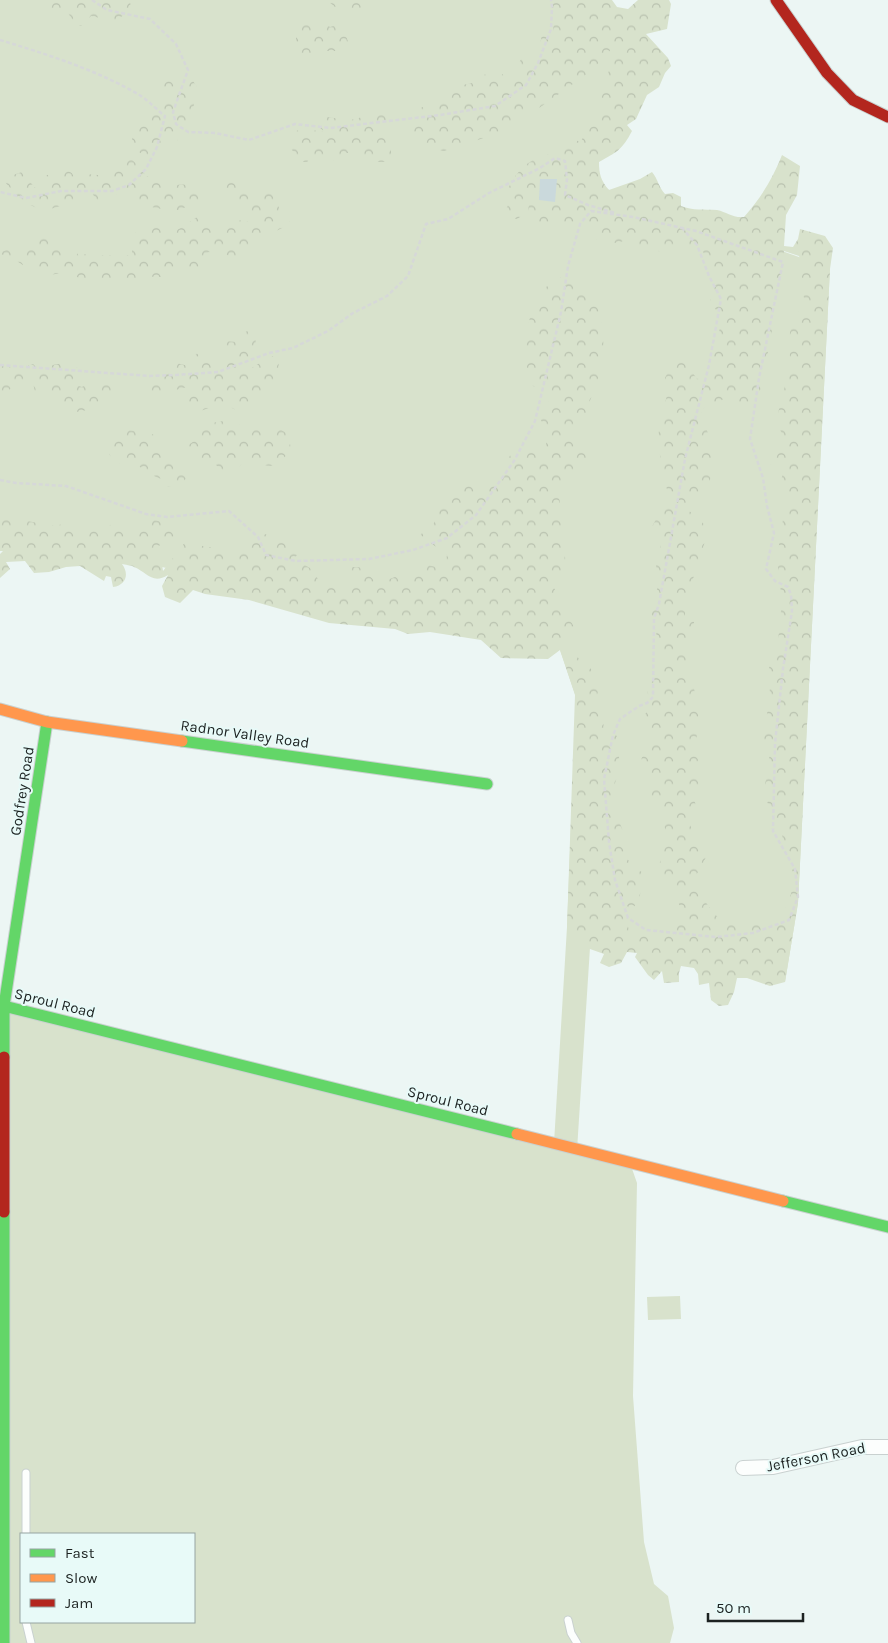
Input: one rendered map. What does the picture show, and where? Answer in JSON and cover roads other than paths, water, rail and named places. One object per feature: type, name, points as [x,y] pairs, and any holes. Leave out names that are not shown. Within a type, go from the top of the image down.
[{"type":"street","points":[[776,0],[827,73],[853,100],[888,117]]},
{"type":"street","name":"Radnor Valley Road","points":[[0,709],[48,722],[487,784]]},
{"type":"street","name":"Godfrey Road","points":[[3,1641],[2,1006],[48,722]]},
{"type":"street","name":"Sproul Road","points":[[2,1006],[888,1227]]},
{"type":"street","name":"Jefferson Road","points":[[743,1468],[773,1467],[862,1446],[888,1447]]},
{"type":"lane","points":[[26,1473],[26,1533]]},
{"type":"lane","points":[[568,1620],[571,1633],[577,1643]]},
{"type":"lane","points":[[26,1623],[31,1643]]}]
